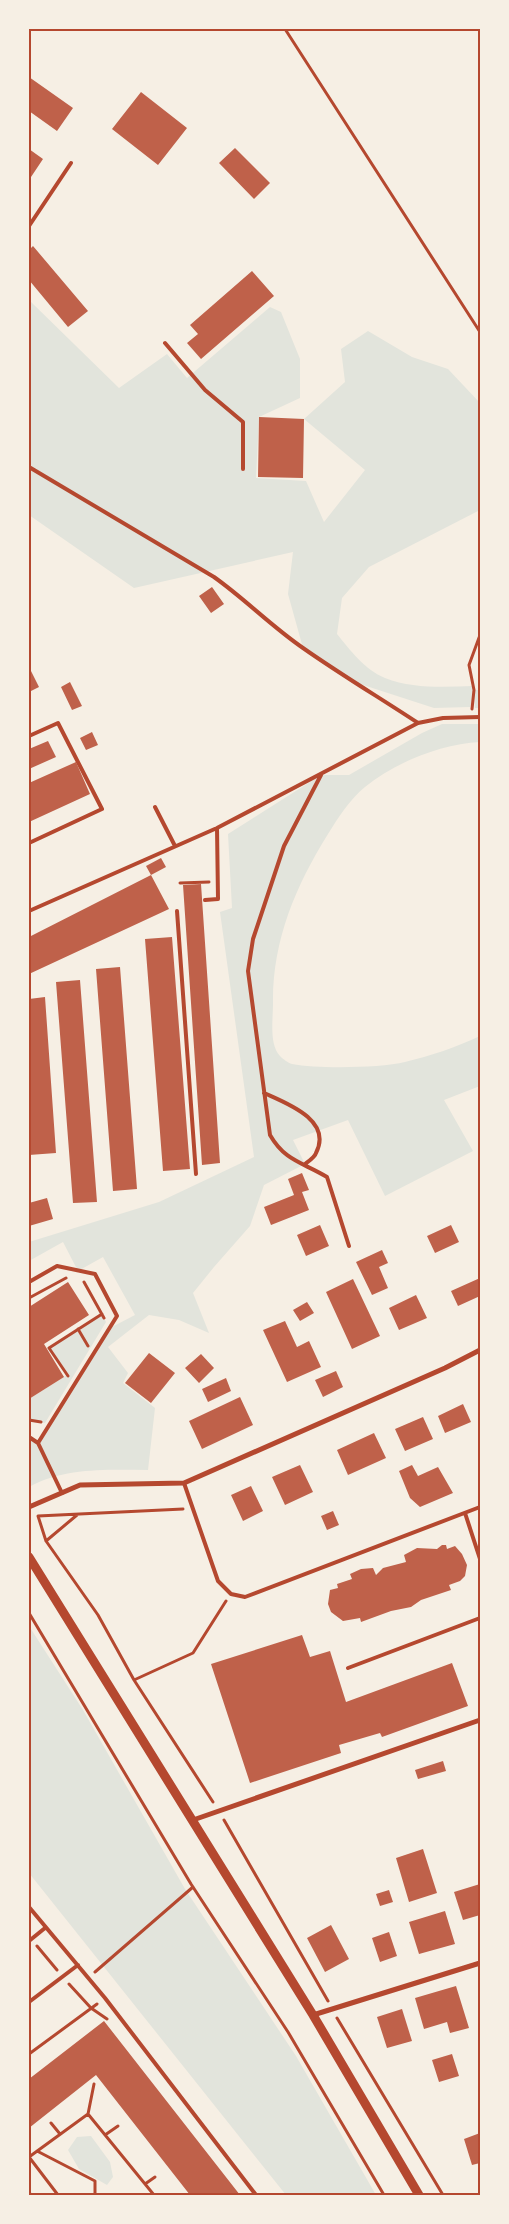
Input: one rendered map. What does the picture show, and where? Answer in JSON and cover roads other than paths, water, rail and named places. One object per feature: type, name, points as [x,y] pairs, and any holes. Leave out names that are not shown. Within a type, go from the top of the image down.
[{"type":"street","points":[[29,1507],[80,1485],[184,1483],[436,1372],[480,1350]]},
{"type":"street","points":[[29,1558],[313,2015],[419,2195]]},
{"type":"street","points":[[193,1820],[480,1720]]},
{"type":"street","points":[[313,2015],[480,1963]]},
{"type":"lane","points":[[29,226],[71,163]]},
{"type":"lane","points":[[165,343],[205,390],[242,422],[243,469]]},
{"type":"lane","points":[[29,467],[214,577],[238,594],[270,624],[303,648],[418,723]]},
{"type":"lane","points":[[29,911],[216,828],[418,723],[443,718],[480,718]]},
{"type":"lane","points":[[29,736],[58,723],[102,809],[29,843]]},
{"type":"lane","points":[[321,775],[284,846],[253,939],[248,971],[270,1135],[278,1148],[288,1158],[305,1164],[327,1177],[349,1246]]},
{"type":"lane","points":[[155,807],[175,846]]},
{"type":"lane","points":[[205,900],[218,899],[216,828]]},
{"type":"lane","points":[[176,911],[196,1174]]},
{"type":"lane","points":[[264,1093],[296,1108],[311,1118],[320,1137],[316,1154],[305,1164]]},
{"type":"lane","points":[[29,1282],[57,1266],[95,1274],[117,1316],[38,1443]]},
{"type":"lane","points":[[29,1438],[38,1443],[62,1493]]},
{"type":"lane","points":[[184,1483],[218,1581],[231,1594],[245,1597],[480,1507]]},
{"type":"lane","points":[[465,1513],[480,1559]]},
{"type":"lane","points":[[348,1668],[480,1618]]},
{"type":"lane","points":[[29,1907],[105,1998],[256,2195]]},
{"type":"lane","points":[[29,1941],[45,1928]]},
{"type":"lane","points":[[29,2002],[78,1965]]}]
